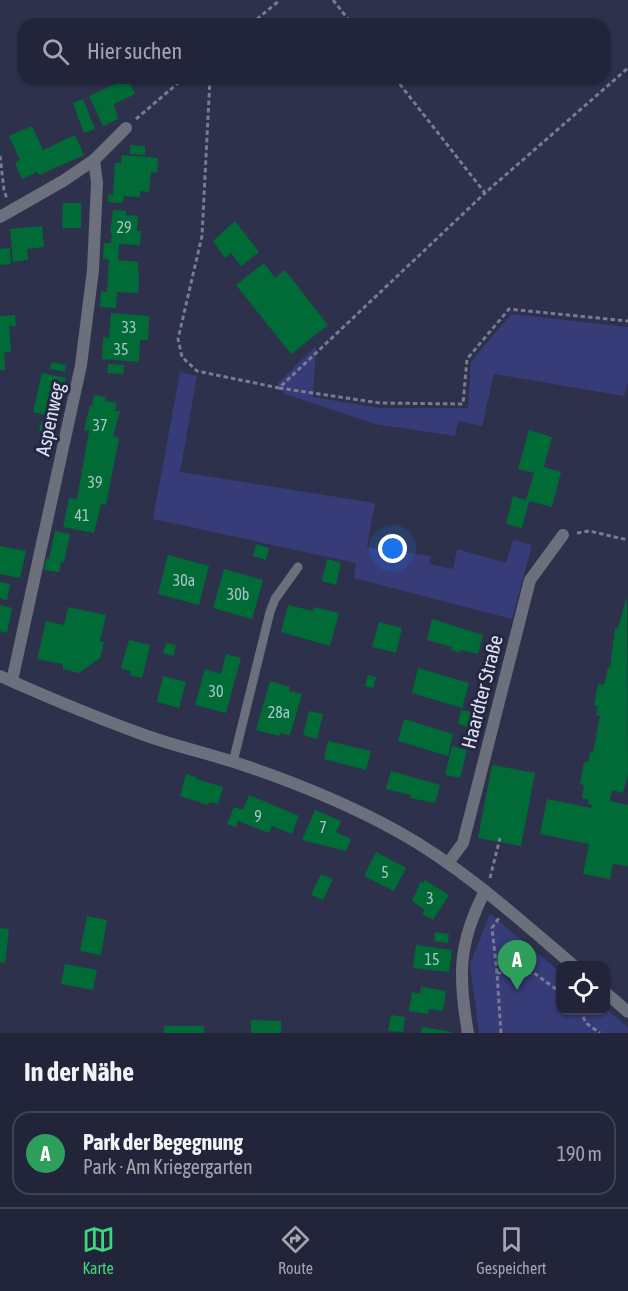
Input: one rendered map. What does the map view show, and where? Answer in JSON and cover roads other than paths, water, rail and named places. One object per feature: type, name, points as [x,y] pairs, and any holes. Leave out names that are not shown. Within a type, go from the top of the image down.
[{"type":"street","points":[[6,215],[94,160],[126,128]]},
{"type":"street","name":"Aspenweg","points":[[12,681],[81,365],[93,270],[98,183],[94,160]]},
{"type":"street","name":"Haardter Straße","points":[[448,863],[463,843],[530,580],[563,535]]},
{"type":"street","points":[[0,676],[81,712],[147,736],[233,762],[300,787],[374,820],[419,844],[487,887],[506,907],[568,961]]},
{"type":"street","points":[[468,1033],[461,969],[467,933],[487,887]]},
{"type":"street","points":[[610,996],[628,1012]]},
{"type":"lane","points":[[233,762],[270,612],[275,599],[298,567]]},
{"type":"place","name":"Park der Begegnung","points":[[517,990]]}]
